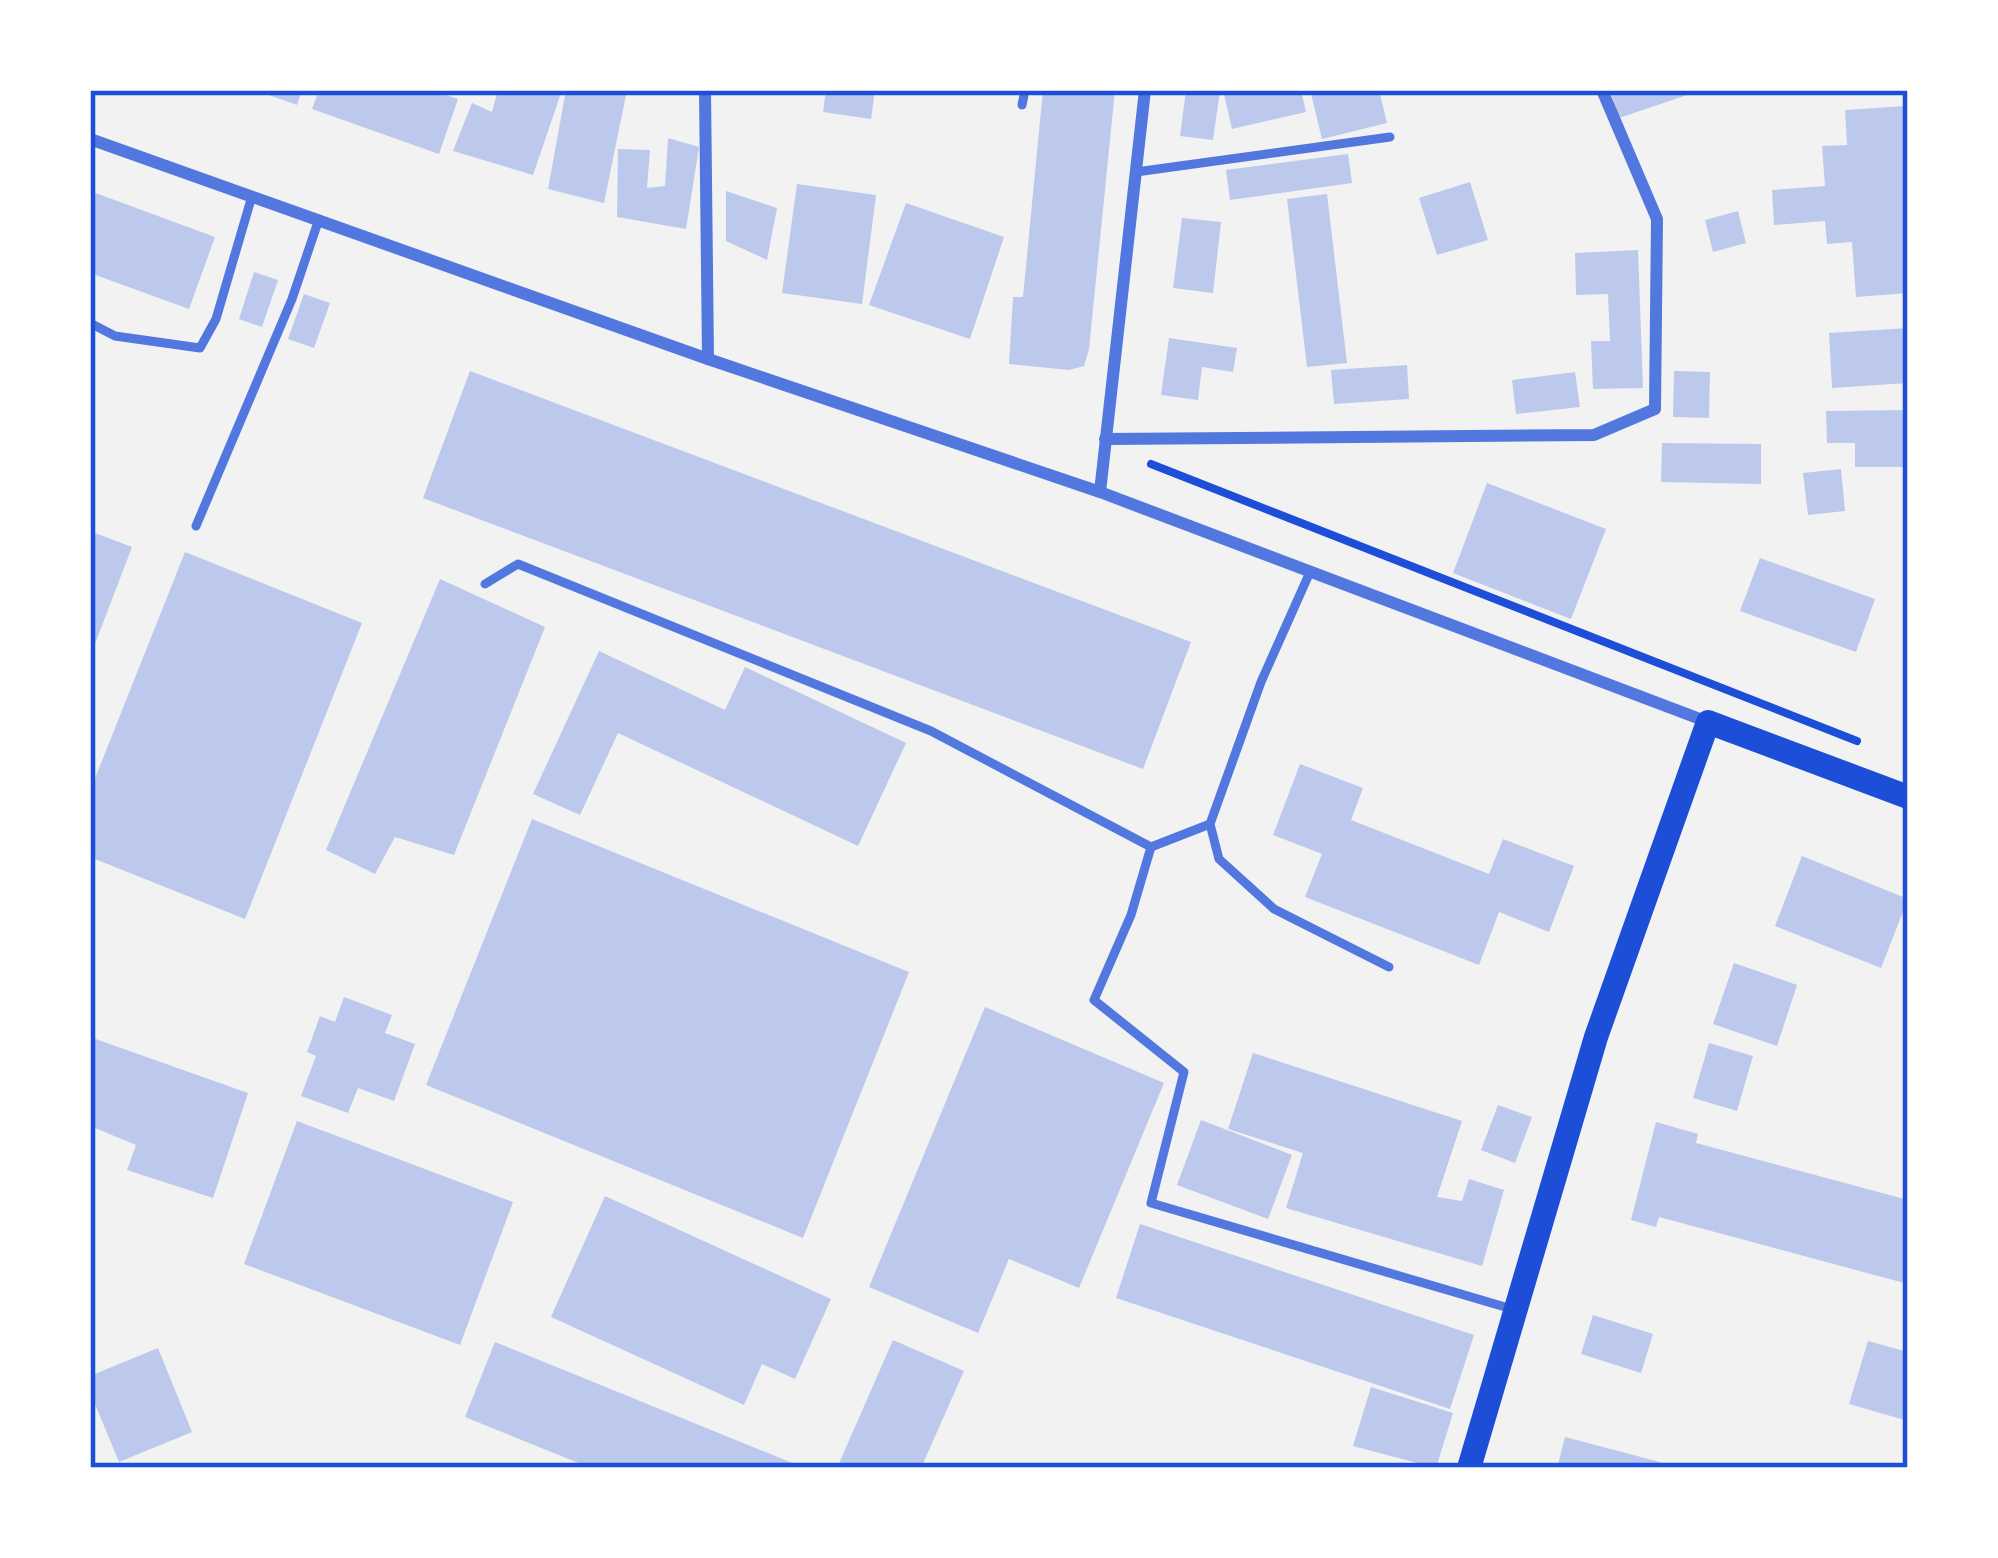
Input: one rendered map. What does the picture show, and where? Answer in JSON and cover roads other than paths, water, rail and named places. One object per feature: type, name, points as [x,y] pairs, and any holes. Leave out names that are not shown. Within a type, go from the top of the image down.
[{"type":"main road","points":[[1469,1468],[1596,1037],[1708,722],[1908,797]]},
{"type":"street","points":[[704,90],[708,359]]},
{"type":"street","points":[[1100,492],[1145,90]]},
{"type":"street","points":[[1105,439],[1594,435],[1654,409],[1657,219],[1602,90]]},
{"type":"street","points":[[90,139],[708,359],[1100,492],[1708,722]]},
{"type":"lane","points":[[1022,105],[1025,90]]},
{"type":"lane","points":[[1136,172],[1390,137]]},
{"type":"lane","points":[[90,323],[115,336],[200,347],[216,319],[252,196]]},
{"type":"lane","points":[[196,526],[292,299],[319,219]]},
{"type":"lane","points":[[485,584],[518,564],[931,731],[1151,847],[1210,824]]},
{"type":"lane","points":[[1310,572],[1261,682],[1210,824],[1220,860],[1274,909],[1389,968]]},
{"type":"lane","points":[[1151,847],[1131,915],[1094,1000],[1184,1072],[1151,1203],[1517,1311]]}]
